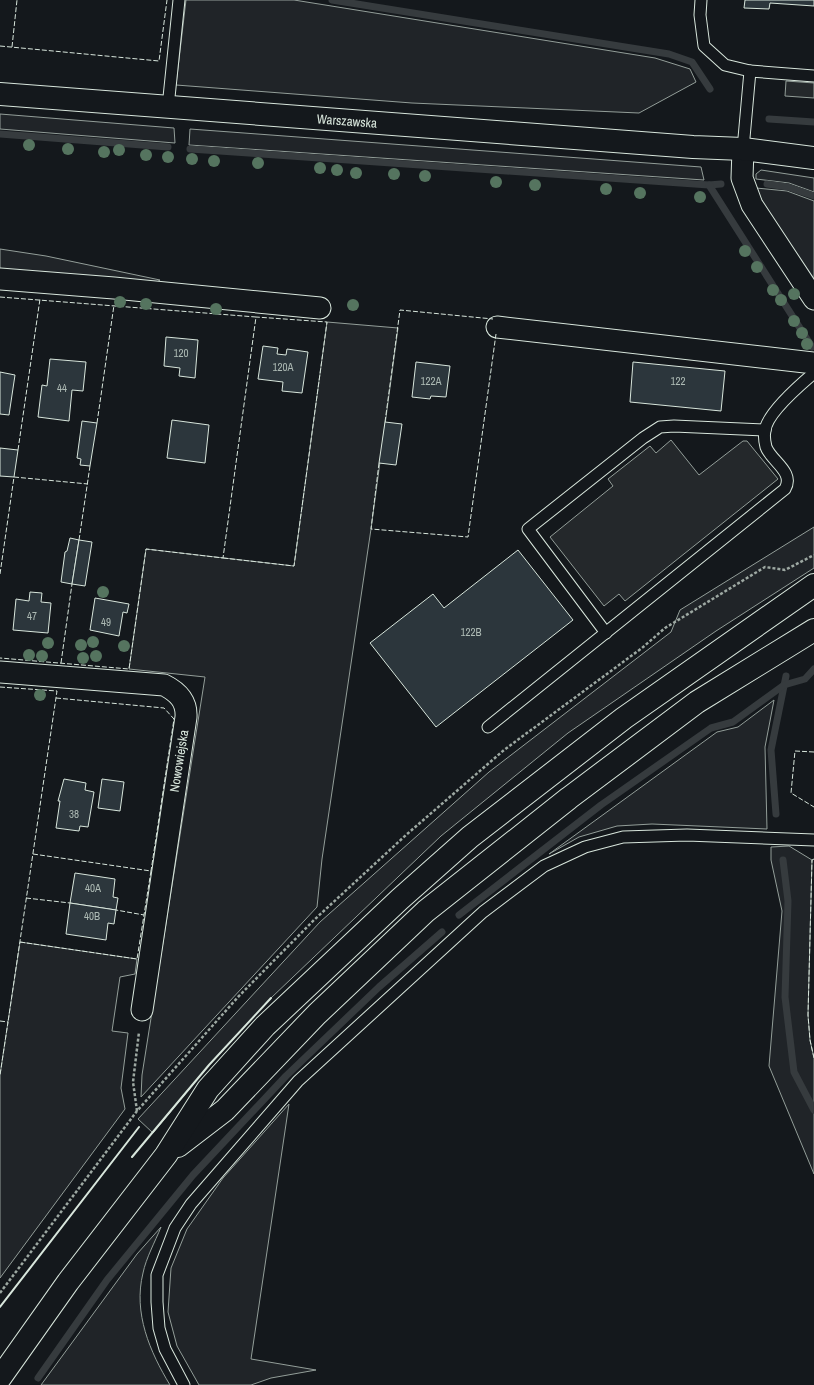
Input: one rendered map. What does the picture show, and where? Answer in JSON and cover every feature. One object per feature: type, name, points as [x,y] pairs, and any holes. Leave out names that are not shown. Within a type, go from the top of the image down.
[{"type":"main road","name":"Warszawska","points":[[0,94],[693,147],[743,149],[785,153],[814,158]]},
{"type":"main road","points":[[0,1378],[68,1282],[166,1155],[208,1089],[265,1026],[400,899],[470,837],[624,718],[814,585]]},
{"type":"main road","points":[[166,1155],[225,1110],[318,1014],[426,911],[568,798],[697,702],[814,630]]},
{"type":"street","points":[[743,149],[742,178],[752,205],[814,299]]},
{"type":"street","points":[[0,279],[114,288],[320,308]]},
{"type":"street","points":[[497,327],[814,363]]},
{"type":"street","name":"Nowowiejska","points":[[0,672],[164,685],[174,690],[183,700],[186,709],[186,717],[142,1010]]},
{"type":"lane","points":[[168,107],[179,0]]},
{"type":"lane","points":[[701,0],[700,15],[704,46],[725,65],[750,71],[814,76]]},
{"type":"lane","points":[[743,149],[750,71]]},
{"type":"lane","points":[[488,727],[785,489],[788,480],[786,474],[766,447],[764,430],[775,411],[796,387],[814,373]]},
{"type":"lane","points":[[606,632],[528,529],[643,438],[660,427],[674,426],[764,430]]},
{"type":"lane","points":[[184,1385],[165,1349],[159,1328],[157,1302],[157,1275],[175,1228],[191,1204],[298,1081],[483,912],[544,866],[585,847],[623,837],[686,836],[814,840]]},
{"type":"path","points":[[0,1294],[137,1111],[238,998],[314,920],[406,835],[504,750],[642,648],[665,628],[765,567],[785,570],[814,555]]},
{"type":"path","points":[[137,1111],[133,1082],[142,1010]]},
{"type":"shaded area","points":[[186,0],[294,0],[655,58],[690,69],[696,82],[639,113],[412,103],[176,85]]},
{"type":"shaded area","points":[[786,81],[814,83],[814,98],[785,96]]},
{"type":"shaded area","points":[[0,114],[174,128],[175,143],[0,129]]},
{"type":"shaded area","points":[[190,129],[701,167],[704,180],[189,145]]},
{"type":"shaded area","points":[[761,170],[814,178],[814,192],[789,183],[756,179],[756,174]]},
{"type":"shaded area","points":[[756,188],[787,191],[814,201],[814,289],[765,207]]},
{"type":"shaded area","points":[[0,249],[46,256],[160,280],[154,284],[0,270]]},
{"type":"shaded area","points":[[327,322],[398,328],[371,529],[322,859],[317,907],[141,1097],[142,1075],[205,677],[129,669],[146,549],[294,566]]},
{"type":"shaded area","points":[[671,440],[699,475],[743,441],[747,441],[778,479],[625,601],[619,594],[604,606],[550,537],[613,486],[608,479],[650,446],[656,453]]},
{"type":"shaded area","points":[[814,527],[814,568],[716,631],[568,733],[441,836],[271,998],[209,1065],[153,1133],[138,1119],[320,922],[489,772],[671,632],[680,610]]},
{"type":"shaded area","points":[[774,700],[765,747],[767,829],[652,824],[617,826],[579,837],[549,854],[717,732],[738,727]]},
{"type":"shaded area","points":[[789,846],[812,860],[808,1015],[810,1040],[814,1058],[814,1174],[769,1066],[782,911],[771,860],[771,847]]},
{"type":"shaded area","points":[[20,942],[137,959],[135,974],[120,977],[112,1031],[128,1033],[121,1088],[125,1109],[0,1278],[0,1075]]},
{"type":"shaded area","points":[[289,1104],[251,1359],[316,1370],[271,1378],[251,1385],[199,1385],[177,1346],[168,1312],[171,1268],[187,1229],[223,1178]]},
{"type":"shaded area","points":[[161,1227],[144,1267],[140,1288],[140,1303],[145,1332],[150,1346],[170,1385],[41,1385],[137,1254]]},
{"type":"building","points":[[745,0],[814,0],[814,6],[770,3],[769,9],[744,8]]},
{"type":"building","points":[[166,337],[198,340],[195,378],[179,376],[180,368],[164,366]]},
{"type":"building","points":[[263,346],[278,348],[277,354],[286,355],[287,349],[308,352],[302,393],[282,391],[283,382],[258,379]]},
{"type":"building","points":[[50,359],[86,362],[83,391],[72,390],[69,421],[38,417],[42,385],[47,386]]},
{"type":"building","points":[[416,362],[450,366],[446,397],[431,396],[430,399],[412,397]]},
{"type":"building","points":[[633,362],[725,371],[721,411],[630,402]]},
{"type":"building","points":[[0,372],[15,375],[9,415],[0,414]]},
{"type":"building","points":[[172,420],[209,425],[205,463],[167,458]]},
{"type":"building","points":[[82,421],[97,423],[90,466],[80,465],[81,459],[77,458]]},
{"type":"building","points":[[385,422],[402,424],[396,465],[379,463]]},
{"type":"building","points":[[0,448],[18,450],[14,477],[0,476]]},
{"type":"building","points":[[70,538],[79,540],[72,584],[61,582],[65,552],[67,551]]},
{"type":"building","points":[[79,540],[92,542],[85,586],[72,584]]},
{"type":"building","points":[[518,550],[573,620],[436,727],[370,643],[433,594],[444,608]]},
{"type":"building","points":[[30,592],[42,593],[41,602],[51,603],[48,633],[13,630],[16,599],[29,601]]},
{"type":"building","points":[[95,598],[129,604],[127,613],[123,612],[119,636],[90,630]]},
{"type":"building","points":[[64,779],[86,783],[85,790],[94,792],[88,827],[80,826],[79,831],[56,828],[60,801],[58,801]]},
{"type":"building","points":[[102,779],[124,782],[120,811],[98,808]]},
{"type":"building","points":[[75,873],[115,879],[113,897],[118,898],[116,910],[70,903]]},
{"type":"building","points":[[70,903],[116,910],[114,924],[108,923],[106,940],[66,934]]},
{"type":"waterway","points":[[332,0],[669,54],[692,62],[710,89]]},
{"type":"waterway","points":[[769,119],[814,122]]},
{"type":"waterway","points":[[0,134],[168,147]]},
{"type":"waterway","points":[[190,149],[709,185],[721,184]]},
{"type":"waterway","points":[[767,184],[788,187],[814,196]]},
{"type":"waterway","points":[[709,185],[812,347]]},
{"type":"waterway","points":[[459,915],[601,805],[711,728],[733,722],[784,685],[805,679],[814,669]]},
{"type":"waterway","points":[[776,814],[771,750],[786,676]]},
{"type":"waterway","points":[[783,860],[788,901],[785,997],[794,1072],[814,1110]]},
{"type":"waterway","points":[[38,1378],[107,1280],[193,1175],[286,1076],[379,987],[442,932]]},
{"type":"fence","points":[[12,47],[17,0]]},
{"type":"fence","points":[[0,46],[159,61],[167,0]]},
{"type":"fence","points":[[0,297],[256,317],[223,558],[146,549],[129,669],[0,658]]},
{"type":"fence","points":[[18,450],[40,299]]},
{"type":"fence","points":[[97,423],[114,305]]},
{"type":"fence","points":[[385,422],[400,310],[493,319]]},
{"type":"fence","points":[[223,558],[294,566],[327,322],[256,317]]},
{"type":"fence","points":[[379,463],[371,529],[468,537],[496,334]]},
{"type":"fence","points":[[79,540],[90,466]]},
{"type":"fence","points":[[0,574],[14,477],[88,484]]},
{"type":"fence","points":[[61,663],[72,584]]},
{"type":"fence","points":[[0,687],[57,691],[8,1022]]},
{"type":"fence","points":[[56,698],[164,708],[174,719],[151,871]]},
{"type":"fence","points":[[814,752],[795,751],[791,793],[814,807]]},
{"type":"fence","points":[[33,854],[151,871],[144,915]]},
{"type":"fence","points":[[814,859],[812,860],[808,1015],[810,1040],[814,1058]]},
{"type":"fence","points":[[26,898],[70,903]]},
{"type":"fence","points":[[20,942],[137,959],[144,915],[116,910]]},
{"type":"fence","points":[[0,1021],[8,1022],[0,1075]]},
{"type":"wall","points":[[132,1157],[209,1065],[271,998]]},
{"type":"wall","points":[[0,1307],[139,1127]]}]
